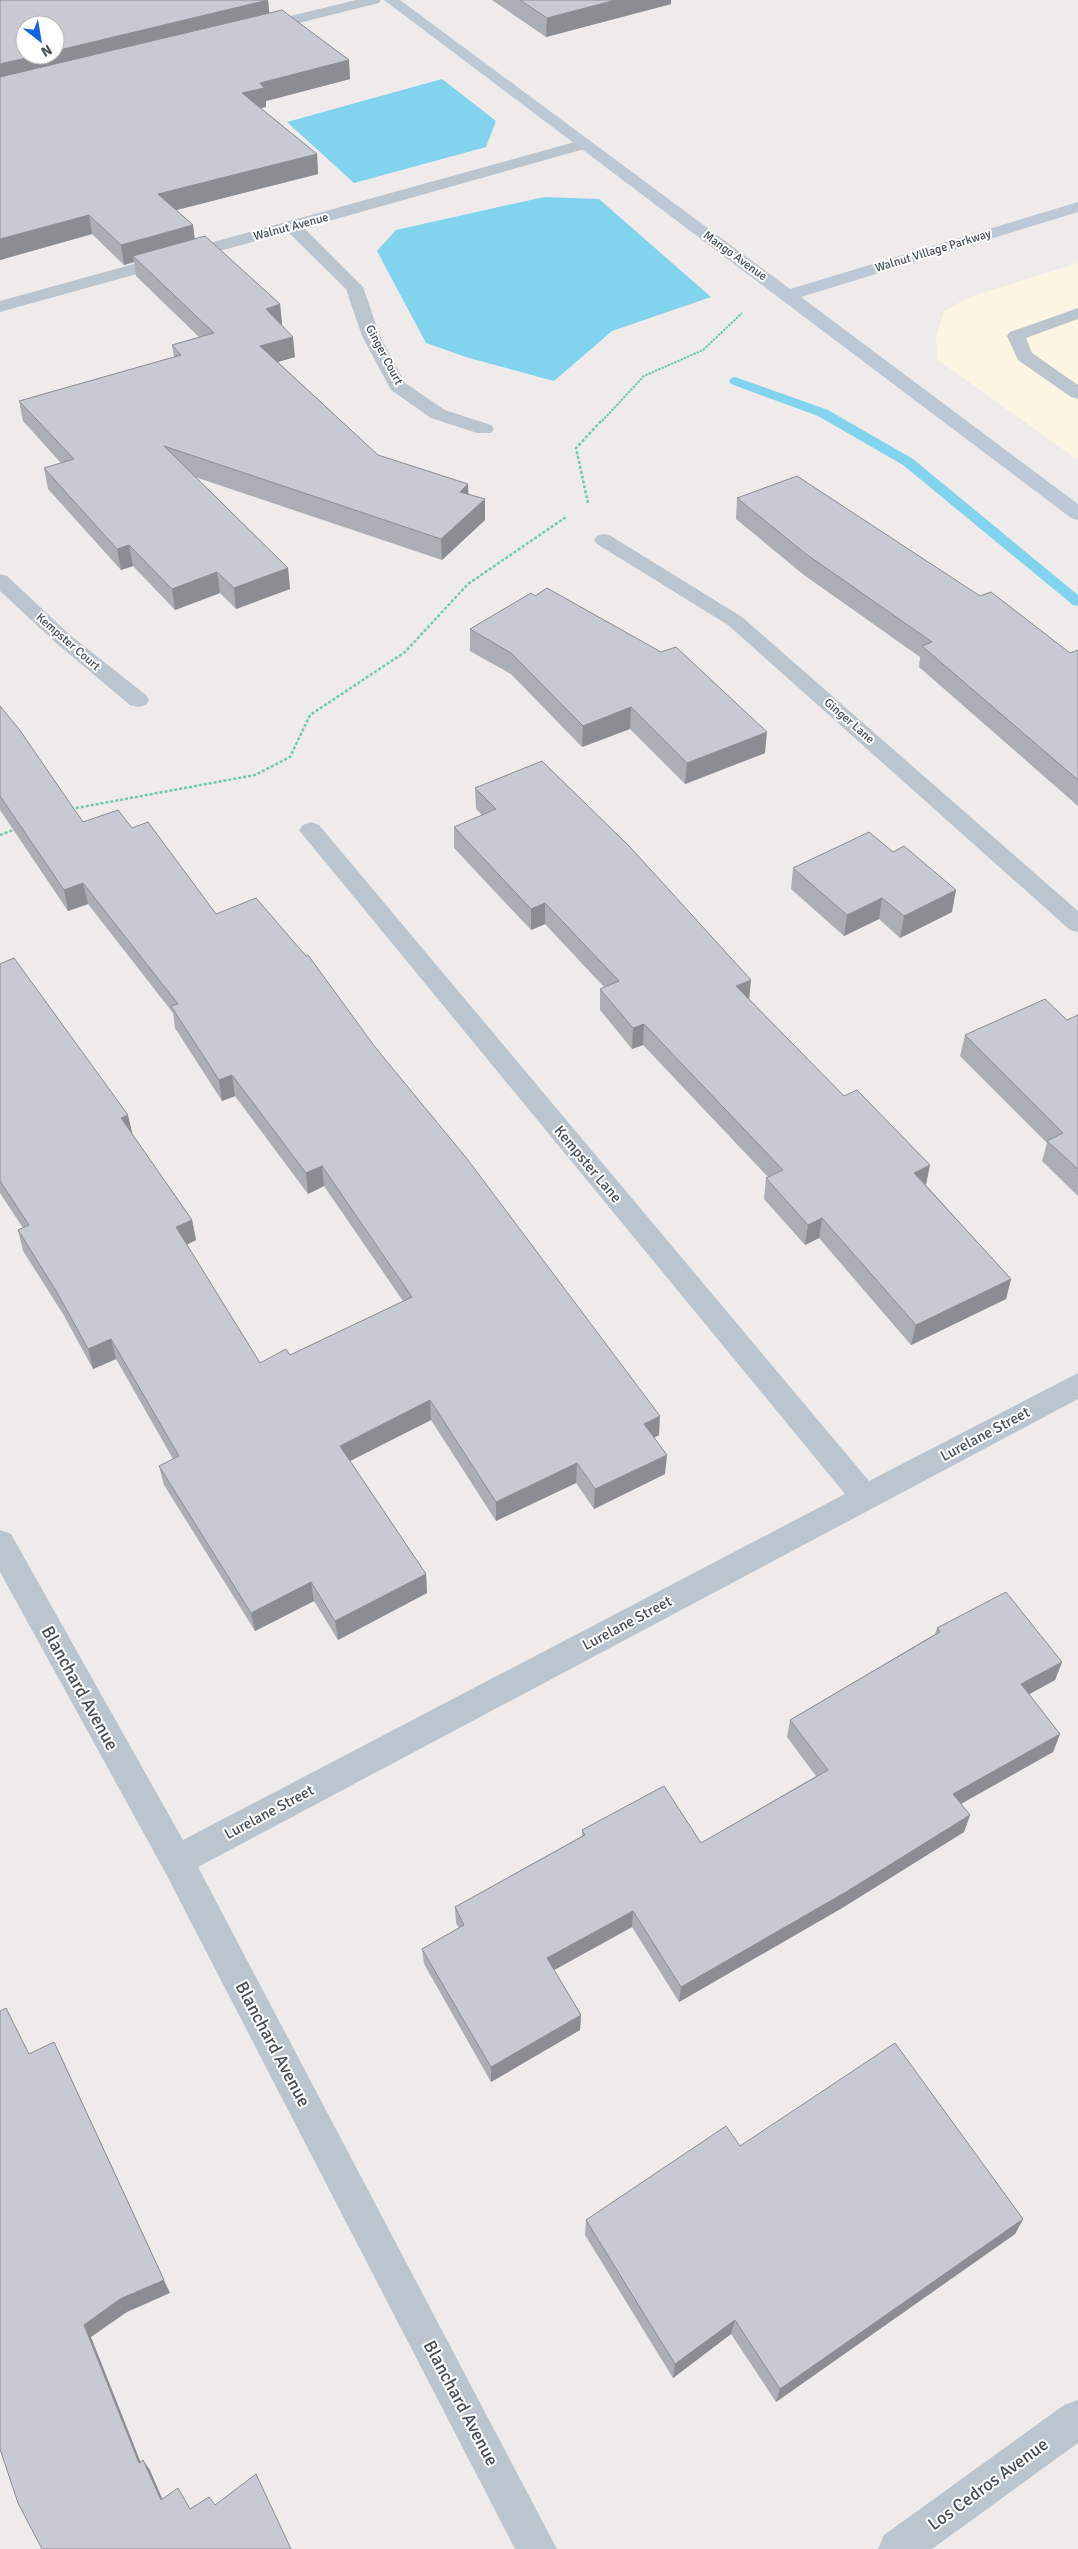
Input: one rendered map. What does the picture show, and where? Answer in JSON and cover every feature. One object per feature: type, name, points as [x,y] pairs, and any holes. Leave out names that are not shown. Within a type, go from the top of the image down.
[{"type":"street","points":[[241,33],[374,0]]},
{"type":"street","name":"Mango Avenue","points":[[391,0],[582,145],[789,296],[1078,514]]},
{"type":"street","name":"Walnut Avenue","points":[[0,307],[582,145]]},
{"type":"street","name":"Walnut Village Parkway","points":[[789,296],[1078,207]]},
{"type":"street","name":"Ginger Court","points":[[292,226],[354,287],[371,336],[398,386],[438,414],[484,429]]},
{"type":"street","points":[[1078,313],[1016,336],[1024,356],[1078,393]]},
{"type":"street","name":"Ginger Lane","points":[[604,540],[735,621],[1078,924]]},
{"type":"street","name":"Kempster Court","points":[[0,580],[63,639],[138,700]]},
{"type":"street","name":"Kempster Lane","points":[[311,830],[865,1498]]},
{"type":"street","name":"Lurelane Street","points":[[177,1861],[1078,1385]]},
{"type":"street","name":"Blanchard Avenue","points":[[0,1543],[177,1861],[537,2549]]},
{"type":"street","name":"Los Cedros Avenue","points":[[898,2549],[1078,2419]]},
{"type":"path","points":[[583,507],[588,504],[576,448],[644,376],[703,350],[743,312]]},
{"type":"path","points":[[62,811],[255,775],[290,757],[310,715],[405,652],[468,584],[571,514]]},
{"type":"path","points":[[0,835],[18,828]]},
{"type":"shaded area","points":[[1078,263],[1078,460],[938,360],[936,338],[944,311],[970,297]]},
{"type":"water","points":[[442,79],[496,121],[486,147],[354,183],[287,122]]},
{"type":"water","points":[[544,197],[599,199],[711,297],[612,331],[554,381],[469,358],[426,343],[377,251],[396,230]]},
{"type":"building","points":[[0,0],[268,0],[65,49],[65,15],[15,15],[15,61],[0,64]]},
{"type":"building","points":[[520,0],[616,0],[547,18]]},
{"type":"building","points":[[282,10],[349,60],[260,83],[264,88],[242,93],[317,154],[158,194],[193,225],[121,245],[89,215],[0,239],[0,77],[51,65],[65,65],[65,62]]},
{"type":"building","points":[[205,236],[280,304],[266,309],[293,337],[260,346],[378,455],[468,484],[460,492],[485,499],[441,539],[164,446],[288,568],[234,588],[217,572],[172,589],[129,545],[117,549],[44,468],[74,459],[19,401],[181,355],[172,345],[214,333],[133,256]]},
{"type":"building","points":[[797,476],[980,596],[991,592],[1070,653],[1078,650],[1078,780],[922,646],[932,642],[806,554],[737,498]]},
{"type":"building","points":[[547,588],[661,652],[676,647],[767,732],[687,763],[631,707],[583,726],[511,653],[470,629],[531,593],[535,596]]},
{"type":"building","points":[[0,706],[19,729],[83,822],[118,810],[132,828],[148,822],[216,914],[256,898],[306,956],[308,955],[375,1047],[468,1160],[660,1416],[644,1424],[667,1455],[595,1489],[577,1463],[496,1502],[430,1400],[340,1446],[426,1574],[335,1621],[311,1582],[251,1613],[159,1466],[179,1456],[111,1339],[88,1349],[58,1294],[18,1230],[29,1225],[0,1181],[0,964],[14,958],[128,1115],[121,1118],[192,1220],[176,1227],[260,1363],[286,1349],[290,1355],[412,1297],[322,1166],[306,1173],[232,1075],[219,1080],[171,1006],[178,1004],[83,883],[64,890],[0,796]]},
{"type":"building","points":[[542,761],[630,847],[751,980],[736,986],[844,1096],[857,1090],[930,1165],[914,1173],[1011,1279],[916,1325],[822,1218],[808,1225],[766,1178],[783,1170],[644,1024],[633,1028],[600,989],[619,981],[545,903],[531,909],[454,827],[496,809],[475,788]]},
{"type":"building","points":[[869,832],[893,852],[904,846],[956,890],[904,916],[882,898],[847,915],[793,868]]},
{"type":"building","points":[[1045,999],[1067,1020],[1078,1015],[1078,1169],[1047,1141],[1063,1133],[965,1035]]},
{"type":"building","points":[[1006,1592],[1062,1662],[1021,1684],[1060,1734],[953,1794],[970,1815],[846,1892],[681,1987],[633,1911],[547,1958],[581,2015],[491,2067],[422,1949],[464,1925],[455,1907],[585,1835],[582,1830],[664,1786],[701,1843],[828,1770],[790,1720],[940,1632],[937,1628]]},
{"type":"building","points":[[6,2008],[29,2054],[54,2042],[164,2280],[120,2299],[84,2325],[139,2463],[143,2460],[161,2500],[178,2488],[190,2509],[209,2497],[215,2505],[256,2474],[291,2549],[42,2549],[18,2503],[0,2449],[0,2011]]},
{"type":"building","points":[[895,2043],[1023,2219],[780,2389],[735,2320],[675,2364],[586,2220],[726,2126],[740,2146]]},
{"type":"waterway","points":[[735,381],[823,413],[908,462],[1078,602]]}]
